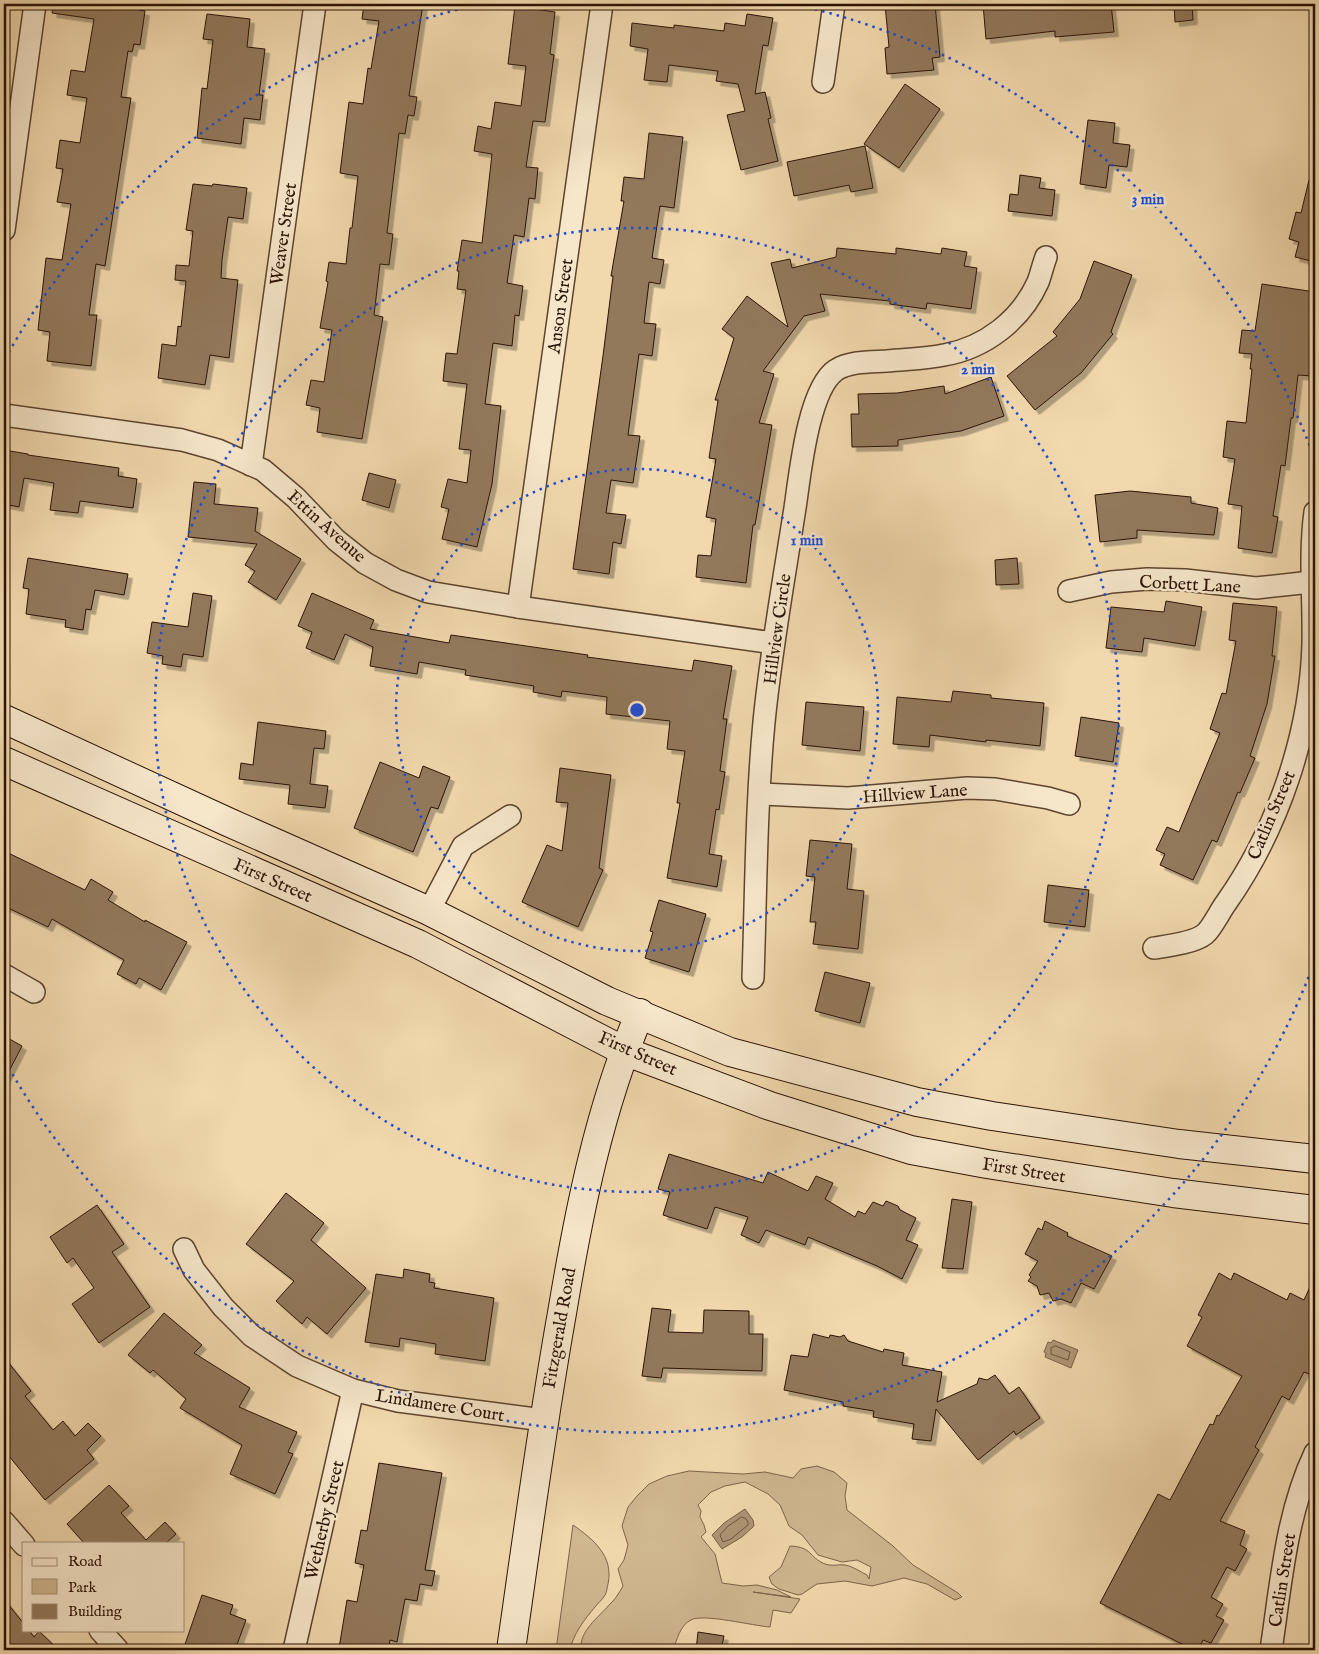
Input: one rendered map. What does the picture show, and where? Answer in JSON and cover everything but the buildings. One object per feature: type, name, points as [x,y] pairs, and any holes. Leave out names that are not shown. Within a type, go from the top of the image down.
[{"type":"main road","name":"First Street","points":[[4,719],[228,822],[429,911],[607,1001],[640,1013],[730,1052],[917,1102],[992,1116],[1179,1144],[1315,1159]]},
{"type":"main road","name":"First Street","points":[[4,761],[418,944],[624,1051],[770,1106],[911,1150],[987,1164],[1173,1193],[1315,1210]]},
{"type":"main road","name":"Fitzgerald Road","points":[[511,1650],[543,1420],[570,1264],[588,1177],[611,1089],[640,1013]]},
{"type":"street","points":[[4,230],[35,4]]},
{"type":"street","name":"Weaver Street","points":[[251,465],[316,4]]},
{"type":"street","name":"Anson Street","points":[[518,607],[602,4]]},
{"type":"street","points":[[823,82],[834,4]]},
{"type":"street","name":"Hillview Circle","points":[[753,978],[764,723],[773,643],[806,443],[817,397],[824,382],[835,370],[850,364],[944,355],[967,349],[985,341],[1006,326],[1024,307],[1038,282],[1046,257]]},
{"type":"street","name":"Ettin Avenue","points":[[4,415],[182,440],[218,450],[263,470],[296,498],[336,540],[365,563],[396,580],[428,592],[518,607],[773,643]]},
{"type":"street","name":"Catlin Street","points":[[1154,948],[1184,943],[1204,934],[1240,883],[1270,827],[1291,768],[1306,708],[1313,645],[1311,582],[1315,512]]},
{"type":"street","name":"Corbett Lane","points":[[1069,590],[1111,582],[1147,579],[1185,580],[1256,588],[1311,582]]},
{"type":"street","name":"Hillview Lane","points":[[760,794],[848,798],[967,788],[995,788],[1069,804]]},
{"type":"street","points":[[429,911],[463,846],[510,816]]},
{"type":"street","points":[[4,975],[34,992]]},
{"type":"street","name":"Lindamere Court","points":[[184,1249],[194,1270],[223,1307],[252,1336],[297,1366],[353,1390],[398,1401],[543,1420]]},
{"type":"street","name":"Wetherby Street","points":[[294,1650],[353,1390]]},
{"type":"street","name":"Catlin Street","points":[[1271,1650],[1285,1553],[1292,1520],[1305,1475],[1315,1453]]},
{"type":"street","points":[[4,1522],[22,1543]]},
{"type":"street","points":[[102,1632],[118,1650]]},
{"type":"green space","points":[[817,1466],[834,1472],[847,1483],[845,1496],[847,1510],[893,1546],[913,1565],[962,1597],[955,1600],[927,1584],[904,1578],[872,1586],[845,1581],[817,1584],[798,1595],[779,1589],[772,1584],[769,1577],[781,1567],[790,1546],[807,1550],[825,1564],[851,1567],[867,1575],[869,1579],[871,1567],[857,1560],[842,1562],[818,1555],[802,1535],[789,1526],[780,1505],[768,1494],[745,1482],[725,1486],[711,1492],[698,1505],[706,1532],[701,1537],[715,1554],[722,1583],[743,1586],[757,1585],[777,1590],[791,1597],[753,1592],[800,1599],[791,1613],[773,1610],[770,1627],[697,1618],[684,1625],[673,1650],[581,1650],[581,1643],[586,1631],[613,1601],[623,1586],[618,1569],[624,1560],[628,1545],[622,1526],[628,1507],[649,1484],[667,1476],[689,1471],[743,1474],[765,1472],[793,1478],[801,1469]]},
{"type":"green space","points":[[573,1525],[594,1542],[605,1557],[609,1574],[608,1584],[604,1596],[587,1617],[577,1633],[570,1650],[556,1650]]},
{"type":"water","points":[[1053,1340],[1078,1350],[1071,1368],[1045,1357],[1046,1353],[1044,1352],[1048,1342],[1051,1343]]},
{"type":"water","points":[[745,1509],[753,1520],[754,1526],[742,1537],[722,1549],[712,1535],[724,1523]]}]
